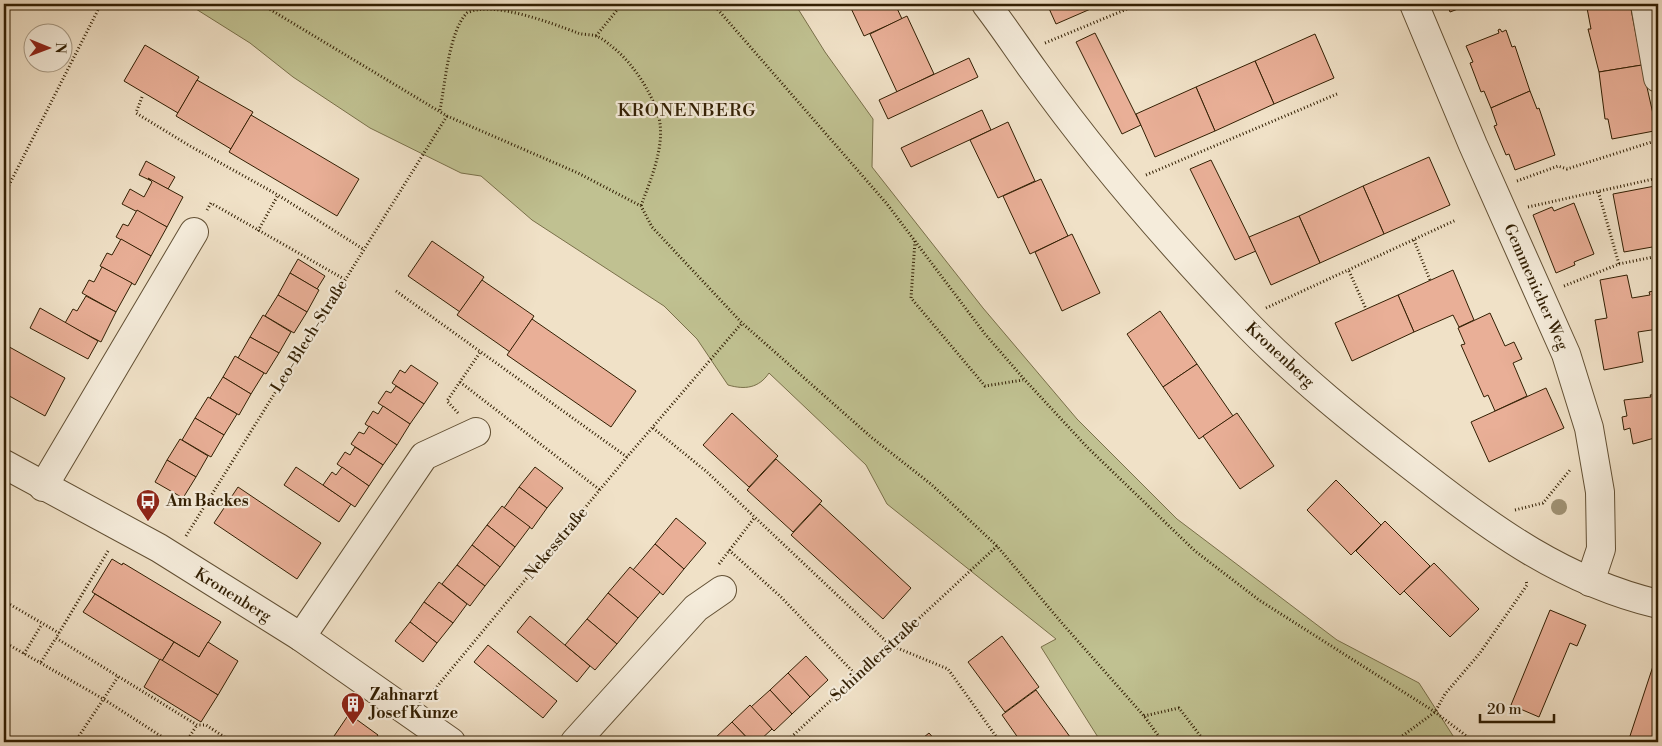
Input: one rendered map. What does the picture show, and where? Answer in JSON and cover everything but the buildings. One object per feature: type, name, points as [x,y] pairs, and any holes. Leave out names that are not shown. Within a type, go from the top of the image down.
[{"type":"street","name":"Kronenberg","points":[[986,4],[1023,53],[1034,71],[1123,185],[1242,319],[1332,404],[1438,487],[1518,545],[1590,582],[1658,604]]},
{"type":"street","name":"Gemmenicher Weg","points":[[1414,4],[1566,354],[1589,428],[1600,492],[1601,549],[1590,582]]},
{"type":"street","points":[[1645,4],[1658,78]]},
{"type":"street","points":[[42,487],[194,232]]},
{"type":"street","points":[[301,637],[424,456],[476,432]]},
{"type":"street","name":"Kronenberg","points":[[4,464],[42,487],[172,557],[301,637],[451,742]]},
{"type":"street","points":[[574,742],[696,608],[722,590]]},
{"type":"path","points":[[4,195],[101,4]]},
{"type":"path","points":[[261,4],[440,110],[447,116],[578,173],[641,206],[652,226],[742,323],[871,437],[932,485],[998,546],[1061,622],[1144,716],[1163,742]]},
{"type":"path","points":[[440,110],[455,36],[461,21],[469,11],[484,4],[499,4],[548,20],[579,33],[596,36],[616,50],[631,67],[644,84],[658,112],[660,133],[654,169],[641,206]]},
{"type":"path","points":[[596,36],[622,4]]},
{"type":"path","points":[[713,4],[887,204],[986,334],[1024,379],[1087,447],[1195,551],[1259,600],[1435,712],[1469,740],[1478,742]]},
{"type":"path","points":[[1023,53],[1139,4]]},
{"type":"path","points":[[1123,185],[1337,94]]},
{"type":"path","points":[[142,97],[136,113],[190,146],[278,195],[363,249]]},
{"type":"path","name":"Leo-Blech-Straße","points":[[172,557],[447,116]]},
{"type":"path","points":[[1498,201],[1558,166],[1567,169],[1658,140]]},
{"type":"path","points":[[1498,201],[1598,191],[1658,178]]},
{"type":"path","points":[[1598,191],[1619,264]]},
{"type":"path","points":[[258,231],[278,195]]},
{"type":"path","points":[[194,232],[211,203],[344,279]]},
{"type":"path","points":[[1242,319],[1456,220]]},
{"type":"path","points":[[1414,240],[1430,280]]},
{"type":"path","points":[[916,241],[911,298],[985,386],[1024,379]]},
{"type":"path","points":[[1540,295],[1619,264],[1658,256]]},
{"type":"path","points":[[1349,271],[1366,309]]},
{"type":"path","points":[[396,291],[627,458]]},
{"type":"path","name":"Nekesstraße","points":[[415,716],[600,490],[742,323]]},
{"type":"path","points":[[476,432],[446,401],[481,351]]},
{"type":"path","points":[[460,382],[600,490]]},
{"type":"path","points":[[652,428],[707,472],[890,645],[948,669],[1000,742]]},
{"type":"path","points":[[1512,510],[1543,503],[1578,460],[1593,452]]},
{"type":"path","points":[[722,590],[716,568],[755,517]]},
{"type":"path","points":[[41,662],[121,528]]},
{"type":"path","name":"Schindlerstraße","points":[[786,742],[998,546]]},
{"type":"path","points":[[729,550],[781,597],[857,676]]},
{"type":"path","points":[[1394,742],[1435,712],[1445,694],[1480,653],[1528,585]]},
{"type":"path","points":[[4,601],[59,633]]},
{"type":"path","points":[[24,654],[42,624]]},
{"type":"path","points":[[56,638],[197,725],[206,724],[232,742]]},
{"type":"path","points":[[4,642],[105,700],[170,742]]},
{"type":"path","points":[[75,742],[105,700],[118,677]]},
{"type":"path","points":[[1144,716],[1179,708],[1205,742]]},
{"type":"path","points":[[186,742],[197,725]]},
{"type":"green space","points":[[188,4],[795,4],[825,52],[873,119],[872,167],[983,308],[1077,419],[1177,519],[1337,640],[1419,683],[1457,742],[1101,742],[1041,647],[1056,639],[887,504],[866,465],[769,373],[756,385],[740,387],[728,385],[697,339],[664,306],[532,220],[481,176],[461,173],[370,128],[293,77],[250,43]]},
{"type":"place","name":"Am Backes","points":[[148,522]]},
{"type":"place","name":"Zahnarzt Josef Kunze","points":[[353,725]]},
{"type":"district","name":"KRONENBERG","points":[[687,110]]}]
